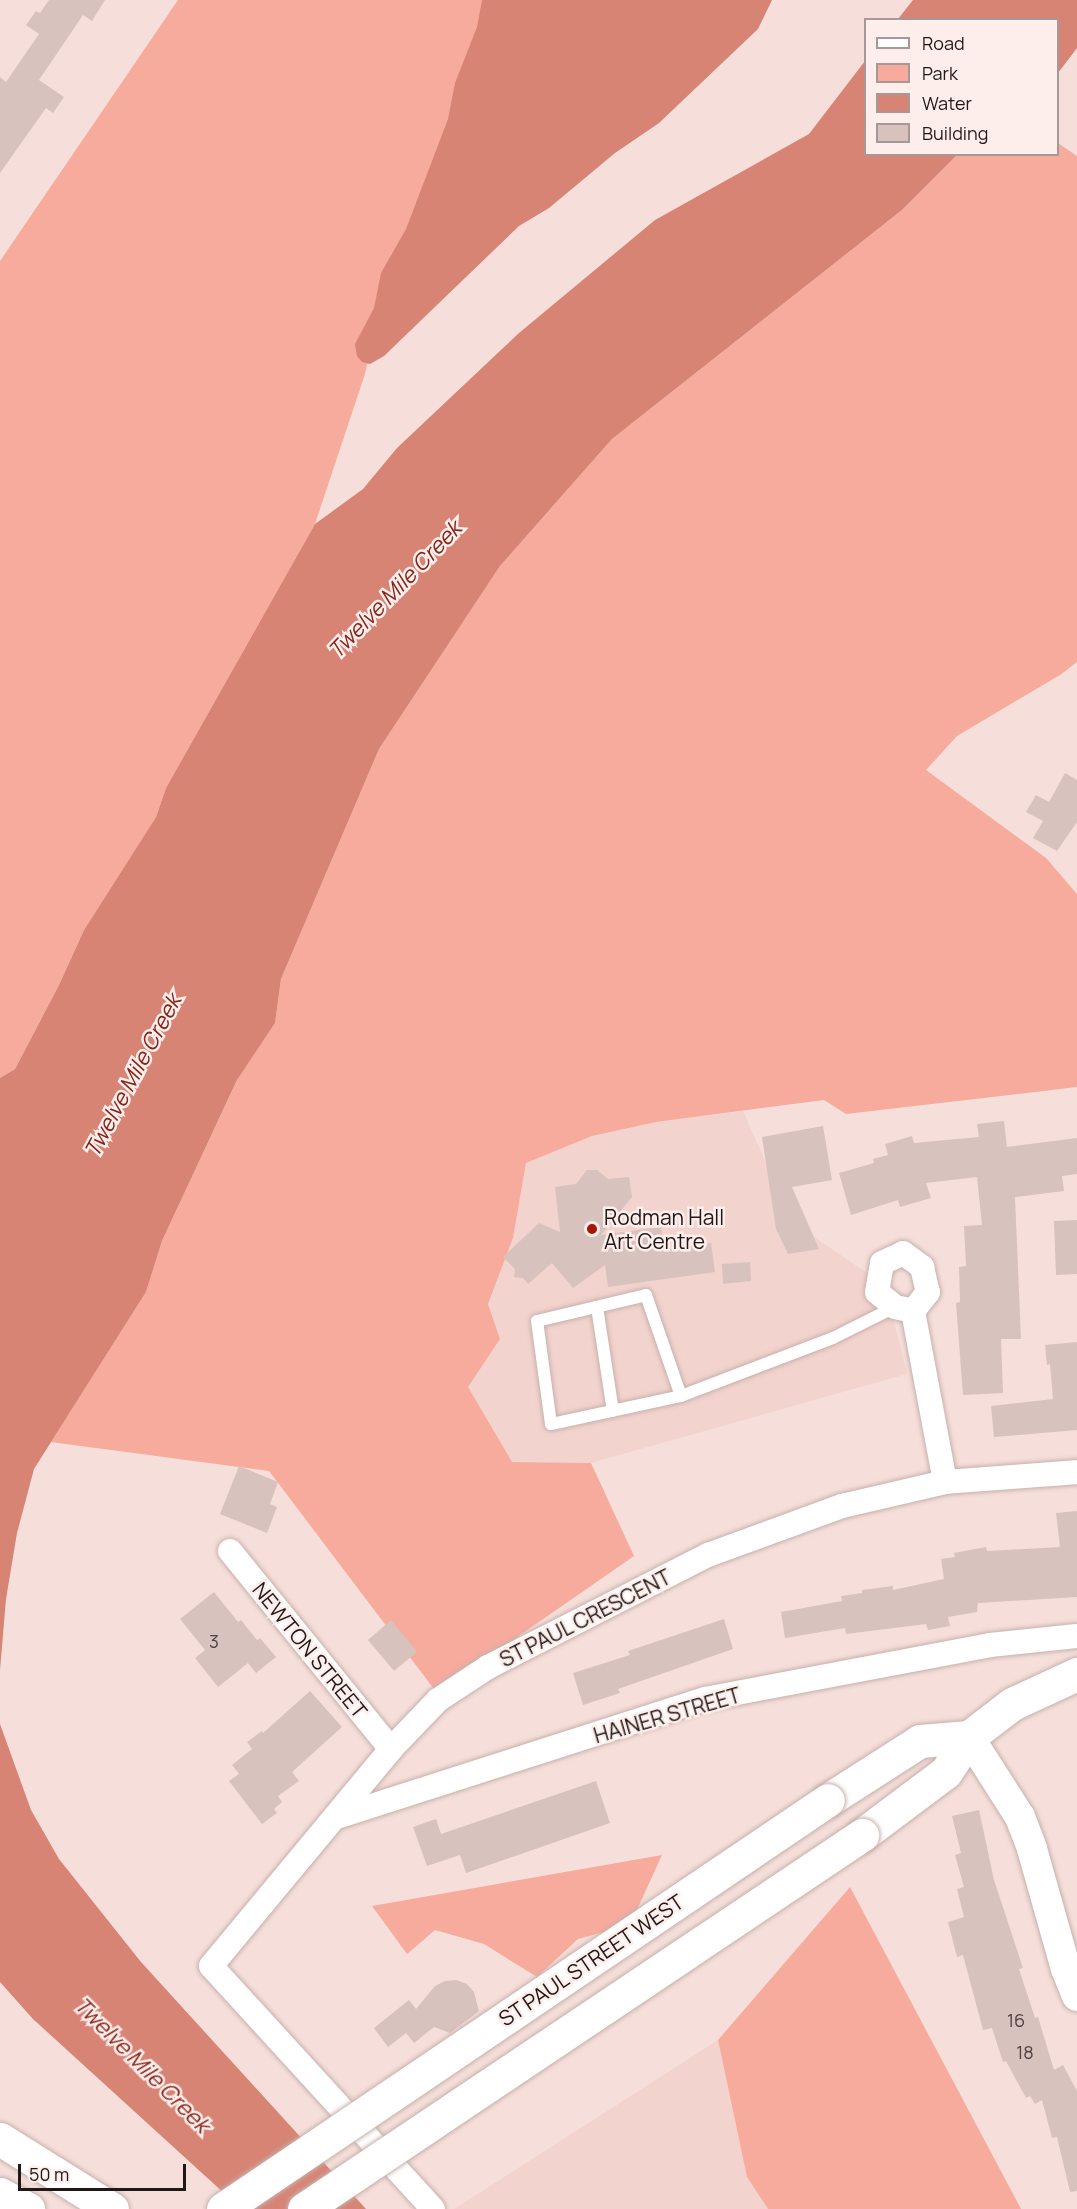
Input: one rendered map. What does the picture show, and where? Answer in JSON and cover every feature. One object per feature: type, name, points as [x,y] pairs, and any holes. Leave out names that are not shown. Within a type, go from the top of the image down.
[{"type":"main road","points":[[304,2209],[862,1835],[946,1772],[969,1737],[1012,1704],[1077,1674]]},
{"type":"main road","name":"ST PAUL STREET WEST","points":[[223,2209],[828,1800],[920,1741],[969,1737]]},
{"type":"main road","points":[[0,2139],[112,2209]]},
{"type":"main road","points":[[0,2194],[28,2209]]},
{"type":"street","points":[[904,1309],[945,1482]]},
{"type":"street","name":"ST PAUL CRESCENT","points":[[433,2209],[212,1966],[391,1749],[438,1700],[488,1667],[708,1556],[843,1506],[945,1482],[1077,1472]]},
{"type":"street","name":"NEWTON STREET","points":[[231,1551],[391,1749]]},
{"type":"street","name":"HAINER STREET","points":[[337,1817],[705,1699],[990,1645],[1077,1636]]},
{"type":"street","points":[[969,1737],[1020,1816],[1066,1969],[1077,1996]]},
{"type":"lane","points":[[681,1396],[646,1295],[537,1321],[551,1424],[681,1396],[904,1309]]},
{"type":"lane","points":[[597,1307],[613,1411]]},
{"type":"shaded area","points":[[743,1111],[792,1222],[885,1285],[907,1374],[591,1463],[512,1462],[467,1387],[500,1339],[488,1304],[513,1238],[526,1163],[592,1136],[656,1122]]},
{"type":"shaded area","points":[[718,2040],[747,2177],[768,2209],[454,2209]]},
{"type":"green space","points":[[178,0],[505,0],[393,264],[364,377],[315,524],[166,788],[156,817],[84,930],[59,985],[15,1069],[0,1078],[0,261]]},
{"type":"green space","points":[[1059,144],[1077,156],[1077,662],[1060,675],[957,736],[926,770],[1046,858],[1077,894],[1077,1087],[846,1114],[824,1100],[656,1122],[592,1136],[526,1163],[513,1238],[488,1304],[500,1339],[468,1387],[512,1462],[591,1463],[634,1556],[437,1693],[269,1471],[51,1442],[146,1292],[162,1241],[238,1078],[275,1023],[281,979],[379,749],[500,566],[612,439],[902,210],[956,156],[1059,156]]},
{"type":"green space","points":[[662,1855],[630,1925],[578,1939],[537,1977],[484,1944],[435,1930],[407,1954],[372,1906]]},
{"type":"green space","points":[[850,1887],[1021,2209],[768,2209],[747,2177],[718,2040]]},
{"type":"water","points":[[482,0],[772,0],[758,29],[659,123],[615,153],[549,208],[519,226],[384,356],[370,364],[362,362],[357,356],[355,344],[374,308],[381,273],[406,229],[448,119],[455,83],[477,27]]},
{"type":"water","points":[[913,0],[1077,0],[1077,48],[1059,72],[1059,18],[899,18]]},
{"type":"water","name":"Twelve Mile Creek","points":[[864,62],[864,156],[956,156],[902,210],[612,439],[500,566],[379,749],[281,979],[275,1023],[237,1080],[162,1241],[146,1292],[34,1469],[17,1533],[6,1599],[0,1670],[0,1078],[15,1069],[59,985],[84,930],[156,817],[166,788],[315,524],[363,489],[397,448],[519,333],[655,220],[809,134]]},
{"type":"water","name":"Twelve Mile Creek","points":[[0,1724],[31,1810],[59,1859],[141,1962],[366,2209],[237,2209],[225,2194],[33,2019],[0,1982]]},
{"type":"building","points":[[49,0],[105,0],[92,21],[83,15],[39,80],[64,97],[53,113],[46,108],[0,173],[0,77],[6,82],[39,34],[26,25],[36,11],[40,13]]},
{"type":"building","points":[[1065,773],[1077,780],[1077,822],[1057,851],[1033,838],[1043,821],[1026,812],[1036,795],[1049,802]]},
{"type":"building","points":[[1004,1121],[1007,1147],[1077,1138],[1077,1174],[1062,1176],[1064,1191],[1015,1197],[1021,1339],[1001,1339],[1003,1393],[963,1395],[956,1303],[960,1302],[959,1267],[966,1266],[964,1226],[982,1225],[977,1177],[926,1183],[931,1198],[900,1207],[898,1200],[851,1215],[839,1173],[874,1163],[873,1159],[888,1155],[885,1144],[912,1136],[914,1143],[979,1137],[977,1124]]},
{"type":"building","points":[[823,1126],[832,1180],[792,1187],[819,1249],[788,1254],[776,1229],[762,1137]]},
{"type":"building","name":"Rodman Hall Art Centre","points":[[587,1170],[597,1170],[608,1179],[629,1177],[632,1197],[601,1235],[661,1227],[664,1250],[711,1243],[715,1272],[608,1287],[605,1265],[573,1288],[552,1263],[528,1284],[523,1278],[514,1277],[515,1269],[503,1257],[539,1223],[560,1232],[555,1187],[576,1184]]},
{"type":"building","points":[[1077,1220],[1077,1274],[1056,1275],[1054,1221]]},
{"type":"building","points":[[750,1262],[751,1281],[723,1284],[722,1264]]},
{"type":"building","points":[[1077,1342],[1077,1430],[994,1437],[991,1406],[1053,1399],[1050,1364],[1047,1365],[1045,1345]]},
{"type":"building","points":[[239,1466],[278,1482],[270,1504],[277,1507],[267,1533],[220,1514]]},
{"type":"building","points":[[1077,1511],[1077,1597],[978,1603],[977,1612],[948,1617],[950,1626],[928,1630],[926,1624],[846,1634],[845,1628],[785,1638],[781,1612],[842,1601],[841,1596],[862,1593],[862,1590],[893,1586],[893,1590],[944,1579],[941,1559],[955,1557],[954,1553],[986,1547],[987,1551],[1060,1547],[1056,1513]]},
{"type":"building","points":[[214,1592],[238,1622],[241,1620],[257,1640],[260,1638],[276,1657],[256,1673],[248,1663],[218,1687],[195,1658],[205,1650],[180,1619]]},
{"type":"building","points":[[724,1619],[733,1649],[618,1689],[620,1693],[583,1705],[573,1673],[630,1655],[628,1651]]},
{"type":"building","points":[[391,1620],[417,1652],[394,1671],[368,1640]]},
{"type":"building","points":[[310,1691],[342,1727],[292,1772],[299,1781],[278,1796],[282,1802],[274,1809],[277,1813],[262,1824],[229,1781],[239,1774],[232,1765],[252,1749],[247,1742],[262,1731],[263,1733]]},
{"type":"building","points":[[596,1781],[610,1823],[466,1873],[460,1855],[427,1866],[413,1827],[436,1819],[441,1834]]},
{"type":"building","points":[[979,1810],[994,1880],[1023,1968],[1019,1969],[1035,2018],[1038,2017],[1054,2070],[1063,2065],[1077,2091],[1077,2191],[1070,2192],[1057,2137],[1052,2138],[1042,2100],[1035,2104],[1030,2096],[1026,2098],[1006,2061],[1003,2062],[992,2028],[983,2030],[963,1955],[957,1957],[948,1922],[964,1917],[957,1889],[964,1887],[955,1855],[961,1853],[952,1816]]},
{"type":"building","points":[[456,1980],[467,1984],[474,1992],[479,2011],[450,2033],[434,2027],[414,2043],[406,2033],[388,2047],[374,2028],[409,2000],[416,2009],[435,1986],[445,1981]]},
{"type":"place","name":"Rodman Hall Art Centre","points":[[592,1229]]}]
